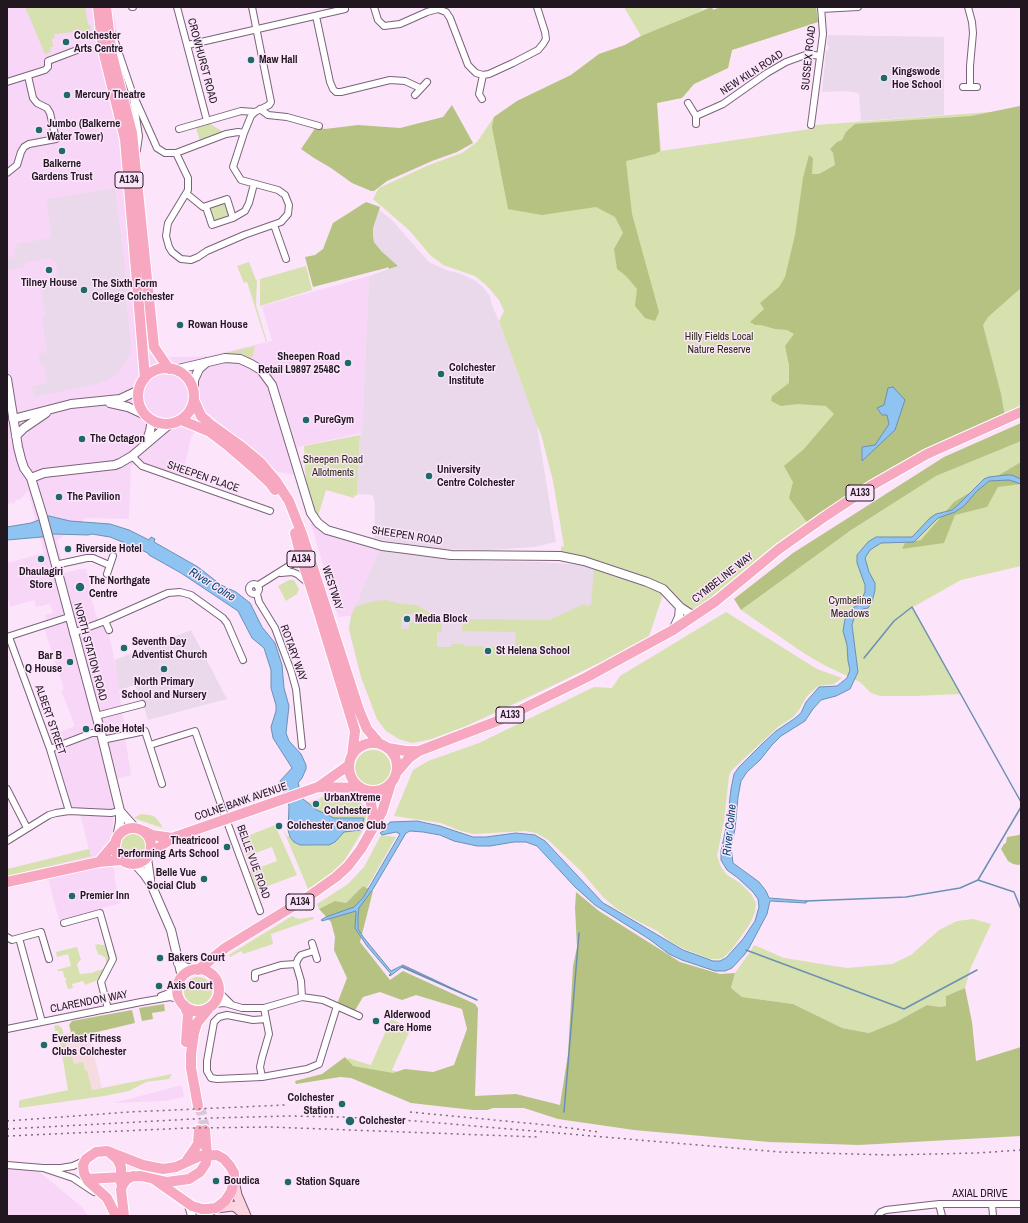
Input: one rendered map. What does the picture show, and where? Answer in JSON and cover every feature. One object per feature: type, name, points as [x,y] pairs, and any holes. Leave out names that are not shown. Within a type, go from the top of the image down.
[{"type":"main road","name":"A134","points":[[98,7],[103,50],[125,139],[145,378]]},
{"type":"main road","name":"A134","points":[[106,7],[112,55],[132,133],[154,347],[172,369],[184,375],[188,379],[194,396]]},
{"type":"main road","points":[[149,417],[139,402],[139,390],[145,378],[156,370],[172,369]]},
{"type":"main road","points":[[176,422],[189,412],[194,396]]},
{"type":"main road","name":"WESTWAY","points":[[194,396],[201,416],[260,462],[289,500],[302,534],[366,730],[384,746]]},
{"type":"main road","name":"CYMBELINE WAY","points":[[419,752],[500,720],[571,685],[673,630],[716,601],[779,549],[871,486],[927,454],[1021,412]]},
{"type":"main road","name":"A134","points":[[149,417],[162,424],[176,422]]},
{"type":"main road","name":"WESTWAY","points":[[176,422],[210,432],[232,449],[270,483],[283,502],[296,538],[355,731],[351,760]]},
{"type":"main road","points":[[351,760],[359,748],[363,746],[372,743],[384,746]]},
{"type":"main road","points":[[332,778],[346,759],[353,744]]},
{"type":"main road","name":"A134","points":[[180,981],[188,972],[196,970],[225,948],[305,899],[336,877],[348,866],[361,849],[382,812],[391,783],[397,772],[396,759],[384,746]]},
{"type":"main road","name":"A133","points":[[384,746],[406,751],[419,752]]},
{"type":"main road","name":"A133","points":[[397,772],[409,758],[419,752]]},
{"type":"main road","name":"A134","points":[[351,760],[349,770],[352,778],[370,798],[372,818],[370,831]]},
{"type":"main road","name":"COLNE BANK AVENUE","points":[[149,856],[172,838],[318,787],[332,778],[351,760]]},
{"type":"main road","points":[[363,789],[373,791],[381,790],[391,783]]},
{"type":"main road","name":"COLNE BANK AVENUE","points":[[318,787],[363,789]]},
{"type":"main road","points":[[336,788],[361,795],[369,800],[371,804]]},
{"type":"main road","points":[[99,862],[116,840],[125,830],[139,829],[147,834],[151,847],[149,856],[145,860],[135,864],[128,864],[121,860],[116,851],[116,840]]},
{"type":"main road","name":"COLNE BANK AVENUE","points":[[139,829],[152,835],[172,838]]},
{"type":"main road","points":[[7,882],[99,862],[121,860]]},
{"type":"main road","name":"A134","points":[[211,974],[214,964],[225,948]]},
{"type":"main road","points":[[180,981],[177,993],[188,1014],[185,1056],[186,1068],[196,1106],[191,1068],[194,1033],[197,1023],[212,1005],[219,992],[218,983],[211,974],[205,971],[196,970]]},
{"type":"main road","points":[[181,1002],[188,1008],[195,1011],[205,1010],[212,1005]]},
{"type":"main road","points":[[188,1202],[182,1191],[180,1181],[181,1169],[198,1144],[203,1131],[213,1153],[226,1161],[232,1168],[237,1194],[246,1216]]},
{"type":"main road","points":[[119,1215],[108,1198],[87,1179],[83,1171],[86,1159],[96,1152],[107,1151],[152,1168],[172,1168],[195,1158],[213,1153]]},
{"type":"main road","points":[[107,1151],[114,1156],[121,1167],[119,1215]]},
{"type":"main road","points":[[87,1179],[141,1176],[167,1182],[180,1181],[200,1172],[213,1153]]},
{"type":"main road","points":[[121,1190],[124,1183],[133,1176]]},
{"type":"main road","points":[[155,1180],[192,1206],[202,1209],[233,1206],[239,1209],[246,1216]]},
{"type":"main road","points":[[216,1208],[227,1199],[234,1181]]},
{"type":"street","name":"CROWHURST ROAD","points":[[177,7],[207,121]]},
{"type":"street","points":[[176,153],[188,178],[188,190],[187,194],[174,211],[166,231],[169,247],[172,252],[182,259],[191,260],[244,235],[274,225],[281,222],[288,214],[288,200],[285,195],[278,190],[241,180],[233,167],[251,116],[258,110],[269,105],[271,102],[252,7]]},
{"type":"street","points":[[374,7],[378,20],[384,26]]},
{"type":"street","points":[[384,26],[400,24],[432,10],[443,9],[450,18],[468,65],[476,73],[484,75],[513,63],[538,50],[543,44],[546,39],[545,32],[537,7]]},
{"type":"street","points":[[821,8],[858,7]]},
{"type":"street","points":[[968,7],[974,33],[970,66],[970,87]]},
{"type":"street","name":"SUSSEX ROAD","points":[[812,125],[810,111],[823,34],[821,8]]},
{"type":"street","points":[[188,45],[345,9]]},
{"type":"street","points":[[316,16],[330,82],[336,92],[390,80],[405,81],[420,88]]},
{"type":"street","points":[[107,19],[132,92],[157,148],[165,153],[176,153],[226,134],[238,132],[244,133]]},
{"type":"street","points":[[382,33],[384,26]]},
{"type":"street","points":[[7,82],[47,69],[48,61],[77,50]]},
{"type":"street","name":"NEW KILN ROAD","points":[[696,116],[723,104],[767,73],[786,62],[808,54],[820,56]]},
{"type":"street","points":[[471,96],[481,97],[484,75]]},
{"type":"street","points":[[7,173],[17,165],[24,147],[29,144],[56,139],[50,113],[47,108],[37,103],[33,98],[28,76]]},
{"type":"street","points":[[415,95],[427,82]]},
{"type":"street","points":[[132,92],[139,136],[136,164]]},
{"type":"street","points":[[688,103],[696,116],[696,124]]},
{"type":"street","points":[[179,129],[242,111],[258,110],[268,115],[287,117],[319,126]]},
{"type":"street","points":[[187,194],[206,207],[212,225],[233,218],[245,211],[249,203],[254,184]]},
{"type":"street","points":[[206,207],[227,199],[233,218]]},
{"type":"street","points":[[274,225],[285,248],[286,259]]},
{"type":"street","name":"SHEEPEN ROAD","points":[[172,369],[225,358],[240,359],[261,370],[270,382],[311,513],[318,523],[327,530],[382,546],[406,549],[451,554],[560,556],[584,561],[663,589],[680,606],[689,613],[696,615]]},
{"type":"street","points":[[194,396],[194,380],[199,369],[208,361]]},
{"type":"street","name":"NORTH STATION ROAD","points":[[7,379],[8,396],[12,408],[10,420],[16,436],[24,468],[31,478],[43,517],[73,633],[102,736],[120,811],[120,822],[116,840]]},
{"type":"street","points":[[10,420],[71,404],[124,398],[139,390]]},
{"type":"street","points":[[97,401],[128,407],[149,417],[150,431],[146,444]]},
{"type":"street","points":[[12,408],[18,413],[27,415]]},
{"type":"street","points":[[16,436],[51,409]]},
{"type":"street","points":[[31,478],[44,473],[115,465],[132,456],[176,422]]},
{"type":"street","name":"SHEEPEN PLACE","points":[[132,456],[142,466],[270,511]]},
{"type":"street","points":[[276,575],[292,564],[297,559],[300,552]]},
{"type":"street","points":[[107,574],[113,556]]},
{"type":"street","points":[[55,565],[93,558],[109,565]]},
{"type":"street","points":[[276,575],[292,572],[297,574],[310,585]]},
{"type":"street","name":"ROTARY WAY","points":[[276,575],[258,585],[252,585],[249,588],[251,593],[257,594],[259,602],[275,628],[291,671],[296,689],[302,746]]},
{"type":"street","points":[[73,633],[105,621],[168,593],[186,593],[212,609],[223,618],[227,623],[243,660]]},
{"type":"street","points":[[673,630],[679,617],[680,606]]},
{"type":"street","points":[[8,637],[69,617]]},
{"type":"street","points":[[105,621],[108,630]]},
{"type":"street","name":"ALBERT STREET","points":[[8,637],[50,749],[69,811]]},
{"type":"street","points":[[96,716],[142,704]]},
{"type":"street","points":[[50,749],[92,733],[102,736],[145,731],[162,784]]},
{"type":"street","name":"BELLE VUE ROAD","points":[[150,745],[195,731],[260,911]]},
{"type":"street","points":[[7,789],[27,828]]},
{"type":"street","points":[[7,841],[49,815],[69,811],[111,813],[120,811]]},
{"type":"street","name":"NORTH STATION ROAD","points":[[120,811],[139,829]]},
{"type":"street","points":[[149,856],[151,884]]},
{"type":"street","points":[[135,864],[151,884],[171,930],[180,981]]},
{"type":"street","points":[[64,924],[100,913],[113,959],[101,982],[108,1009]]},
{"type":"street","points":[[7,937],[12,940],[41,932],[49,959]]},
{"type":"street","name":"CLARENDON WAY","points":[[19,938],[42,1022]]},
{"type":"street","points":[[312,943],[317,959]]},
{"type":"street","points":[[302,997],[301,981],[296,964],[301,955],[314,950]]},
{"type":"street","points":[[178,963],[196,970]]},
{"type":"street","points":[[255,978],[255,973],[281,965],[296,964]]},
{"type":"street","name":"CLARENDON WAY","points":[[140,1002],[169,993],[180,981]]},
{"type":"street","points":[[219,992],[231,1004]]},
{"type":"street","name":"CLARENDON WAY","points":[[10,1028],[170,997],[181,1002]]},
{"type":"street","points":[[212,1005],[231,1004],[242,1008],[264,1008],[302,997],[323,1000],[358,1016]]},
{"type":"street","points":[[266,1019],[253,1020],[226,1015],[219,1017],[214,1022],[207,1061],[208,1075],[211,1078],[262,1077],[307,1069],[319,1064],[337,1006]]},
{"type":"street","points":[[262,1077],[260,1067],[269,1034],[264,1008]]},
{"type":"street","points":[[7,1165],[43,1168],[72,1166],[80,1164],[86,1159]]},
{"type":"street","points":[[43,1168],[74,1178],[87,1179]]},
{"type":"street","points":[[74,1178],[104,1199],[119,1215]]},
{"type":"street","points":[[188,1202],[192,1216]]},
{"type":"street","name":"AXIAL DRIVE","points":[[939,1204],[942,1216]]},
{"type":"street","name":"AXIAL DRIVE","points":[[878,1216],[880,1212],[886,1210],[939,1204],[1021,1204]]},
{"type":"street","points":[[992,1204],[993,1216]]},
{"type":"street","points":[[205,1216],[216,1208]]},
{"type":"shaded area","points":[[7,7],[112,7],[140,136],[144,217],[155,334],[161,349],[169,357],[208,356],[272,341],[262,306],[369,276],[362,433],[297,447],[300,466],[312,510],[328,534],[379,550],[351,616],[338,617],[295,475],[278,472],[208,413],[191,437],[183,475],[147,466],[131,465],[129,519],[86,518],[57,541],[64,573],[86,569],[93,596],[91,597],[97,618],[105,625],[111,642],[118,678],[121,708],[128,735],[125,736],[131,775],[117,779],[121,798],[126,811],[113,816],[112,856],[116,886],[121,903],[59,920],[43,860],[89,849],[80,814],[73,810],[50,736],[75,726],[61,691],[64,689],[42,622],[46,620],[45,615],[53,613],[50,604],[36,607],[34,600],[10,607],[7,592],[7,563],[44,553],[28,491],[20,500],[18,499],[13,504],[11,502],[7,506]]},
{"type":"shaded area","name":"Kingswode Hoe School","points":[[828,35],[944,37],[944,115],[861,121],[859,93],[843,91],[822,92],[826,51],[828,50],[829,46],[827,45]]},
{"type":"shaded area","name":"The Sixth Form College Colchester","points":[[115,188],[128,294],[125,295],[131,344],[130,353],[125,364],[111,378],[100,383],[34,397],[32,386],[47,383],[44,363],[40,364],[39,354],[47,352],[42,317],[46,315],[40,286],[37,285],[33,278],[51,279],[51,277],[57,275],[56,261],[50,258],[25,263],[25,267],[7,270],[7,258],[15,256],[14,250],[17,248],[16,244],[51,238],[47,199]]},
{"type":"shaded area","name":"Colchester Institute","points":[[378,209],[392,220],[429,262],[474,280],[482,286],[490,296],[491,303],[537,426],[556,542],[534,547],[491,550],[440,549],[374,539],[375,504],[373,495],[357,494],[360,435],[362,433],[369,276],[395,267],[368,239]]},
{"type":"shaded area","name":"St Helena School","points":[[379,550],[433,557],[484,561],[540,562],[585,565],[660,592],[662,597],[649,636],[567,679],[466,726],[431,739],[412,743],[399,739],[386,731],[377,719],[361,677],[349,629],[351,616]]},
{"type":"shaded area","name":"North Primary School and Nursery","points":[[191,630],[227,699],[148,720],[135,685],[119,690],[115,660]]},
{"type":"shaded area","points":[[74,1031],[76,1037],[89,1034],[102,1088],[92,1090],[87,1070],[74,1064],[69,1054],[64,1034]]},
{"type":"shaded area","points":[[182,1085],[184,1097],[165,1101],[113,1103]]},
{"type":"shaded area","points":[[7,1166],[36,1169],[82,1207],[88,1216],[7,1216]]},
{"type":"green space","points":[[25,7],[85,7],[88,25],[90,25],[92,41],[90,40],[89,33],[83,33],[81,30],[73,30],[73,32],[55,34],[55,38],[52,39],[53,47],[50,47],[51,52],[45,54]]},
{"type":"green space","name":"Hilly Fields Local Nature Reserve","points":[[624,7],[701,7],[702,10],[712,7],[713,10],[721,7],[816,7],[818,22],[732,50],[728,68],[694,84],[683,97],[657,103],[661,151],[810,129],[816,125],[1003,111],[1021,106],[1021,409],[907,460],[701,607],[694,609],[689,609],[683,606],[667,588],[625,571],[561,552],[561,547],[564,546],[553,481],[541,434],[499,321],[504,311],[499,300],[486,285],[475,276],[443,265],[430,255],[409,230],[373,199],[379,188],[429,165],[462,153],[477,142],[494,117],[517,101],[571,75],[599,54],[625,45],[641,36]]},
{"type":"green space","points":[[712,7],[713,10],[721,7],[816,7],[818,22],[732,50],[728,68],[694,84],[682,98],[657,103],[660,151],[655,154],[626,161],[632,214],[659,312],[655,321],[645,318],[635,306],[637,289],[626,276],[617,269],[614,249],[623,233],[615,217],[596,207],[542,215],[508,209],[492,127],[494,117],[517,101],[571,75],[599,54],[625,45],[641,36]]},
{"type":"green space","points":[[452,105],[473,143],[457,152],[432,161],[387,181],[374,191],[352,183],[301,149],[316,127],[325,129],[358,125],[400,128],[443,117]]},
{"type":"green space","points":[[1020,106],[1021,288],[988,317],[983,325],[1001,394],[1005,417],[924,453],[809,525],[789,498],[793,482],[784,466],[803,450],[834,414],[826,406],[798,404],[781,406],[771,401],[772,396],[789,383],[789,365],[785,346],[794,334],[787,330],[755,325],[750,322],[764,309],[760,303],[779,287],[785,277],[795,235],[803,178],[809,155],[813,158],[812,174],[819,174],[835,165],[833,153],[830,149],[837,142],[842,140],[846,132],[855,124],[971,116]]},
{"type":"green space","points":[[210,124],[222,132],[200,141],[196,128]]},
{"type":"green space","points":[[226,200],[232,217],[213,223],[208,207]]},
{"type":"green space","points":[[366,202],[380,207],[373,228],[374,242],[381,251],[398,266],[389,269],[388,267],[313,287],[305,257],[315,255],[323,249],[333,223]]},
{"type":"green space","points":[[249,262],[257,280],[256,305],[267,342],[247,282],[244,283],[237,266]]},
{"type":"green space","points":[[306,266],[312,290],[260,306],[260,279]]},
{"type":"green space","points":[[255,346],[250,360],[225,355],[225,353]]},
{"type":"green space","points":[[1021,423],[1021,441],[936,476],[850,531],[741,610],[734,599],[793,553],[944,457]]},
{"type":"green space","name":"Sheepen Road Allotments","points":[[360,435],[357,496],[354,495],[354,498],[326,490],[318,516],[307,484],[304,446]]},
{"type":"green space","name":"Cymbeline Meadows","points":[[1021,440],[1021,566],[961,580],[913,607],[961,694],[880,696],[871,693],[860,682],[805,654],[741,610],[846,534],[936,476]]},
{"type":"green space","points":[[1021,462],[1021,484],[998,487],[987,507],[955,515],[944,543],[902,549],[905,543],[921,540],[954,502]]},
{"type":"green space","name":"St Helena School","points":[[594,568],[660,592],[662,597],[649,636],[601,662],[466,726],[431,739],[412,743],[399,739],[386,731],[377,719],[361,677],[349,629],[351,616],[355,607],[375,601],[386,600],[416,605],[442,619],[442,632],[437,632],[437,647],[451,647],[451,644],[463,644],[464,646],[515,647],[516,632],[462,631],[463,619],[549,620],[584,604],[586,606],[591,605]],"holes":[[[404,614],[414,614],[414,622],[409,622],[409,629],[401,629],[401,617],[403,617]]]},
{"type":"green space","points":[[289,580],[294,580],[299,589],[297,594],[286,601],[278,586]]},
{"type":"green space","points":[[726,612],[817,669],[842,678],[834,684],[818,686],[807,696],[793,717],[778,727],[732,770],[729,776],[724,821],[717,856],[721,867],[727,875],[740,883],[751,894],[756,903],[755,912],[750,924],[732,949],[723,958],[710,959],[684,949],[657,931],[617,909],[603,897],[580,870],[548,840],[536,833],[525,831],[473,834],[441,823],[394,816],[413,770],[428,761],[479,743],[594,687],[612,688],[620,676]]},
{"type":"green space","points":[[377,750],[386,755],[390,761],[390,775],[386,781],[377,786],[369,786],[360,781],[356,775],[355,764],[360,755],[366,751]]},
{"type":"green space","points":[[329,793],[359,801],[364,806],[367,817],[364,828],[345,860],[328,877],[308,889],[283,829],[287,836],[300,845],[323,846],[329,845],[344,832],[361,830],[364,818],[334,818],[307,803],[319,799]]},
{"type":"green space","points":[[141,814],[155,817],[161,824],[162,828],[134,818]]},
{"type":"green space","points":[[275,825],[297,875],[257,890],[250,871],[277,861],[272,847],[247,856],[240,839]]},
{"type":"green space","points":[[133,832],[143,836],[147,846],[143,856],[133,860],[123,856],[119,846],[123,836]]},
{"type":"green space","points":[[1021,832],[1021,864],[1018,865],[1008,861],[1001,849],[1006,843],[1007,837],[1019,835]]},
{"type":"green space","points":[[381,835],[396,837],[367,888],[363,886],[346,903],[335,901],[319,909],[317,904],[348,884],[364,867]]},
{"type":"green space","points":[[89,849],[91,856],[7,876],[7,869]]},
{"type":"green space","points":[[363,886],[373,891],[360,942],[390,980],[403,971],[475,1004],[478,1008],[475,1096],[516,1094],[560,1105],[568,1054],[573,966],[577,947],[575,908],[576,892],[599,911],[680,962],[720,974],[735,973],[731,988],[742,997],[793,1004],[842,1028],[869,1033],[896,1022],[927,1005],[940,1007],[946,1006],[946,996],[965,988],[972,1022],[976,1061],[1021,1047],[1021,1136],[859,1145],[769,1142],[634,1130],[558,1119],[524,1108],[493,1108],[487,1110],[473,1110],[411,1103],[351,1078],[340,1077],[296,1084],[295,1081],[322,1074],[345,1057],[353,1066],[393,1073],[405,1069],[433,1072],[454,1065],[467,1029],[462,1009],[416,995],[402,1000],[380,992],[363,997],[354,1012],[337,1004],[347,978],[334,950],[335,937],[331,922],[319,909],[335,901],[346,903]]},
{"type":"green space","points":[[292,916],[298,919],[313,917],[314,919],[271,934],[273,944],[243,954],[241,951],[230,957],[229,955]]},
{"type":"green space","points":[[973,919],[991,924],[971,967],[965,988],[946,996],[946,1006],[940,1007],[927,1005],[896,1022],[869,1033],[841,1028],[793,1004],[742,997],[731,988],[735,973],[754,945],[784,958],[847,968],[892,964],[911,955],[939,930],[957,921]]},
{"type":"green space","points":[[95,945],[105,945],[111,959],[100,979],[85,985],[83,981],[72,984],[73,988],[68,989],[65,980],[67,979],[64,977],[63,971],[57,970],[71,966],[68,954],[57,957],[56,952],[77,947],[81,960],[77,965],[80,974],[91,973],[106,968],[107,966],[105,957],[98,954]]},
{"type":"green space","points":[[198,977],[204,978],[208,981],[211,985],[211,997],[208,1001],[204,1004],[198,1005],[192,1004],[188,1001],[185,997],[184,991],[185,985],[188,981],[192,978]]},
{"type":"green space","points":[[164,1004],[165,1011],[152,1013],[153,1019],[142,1021],[139,1008]]},
{"type":"green space","points":[[132,1010],[135,1023],[76,1037],[74,1031],[71,1032],[69,1025],[72,1021]]},
{"type":"green space","points":[[391,1019],[411,1028],[391,1070],[439,1084],[348,1070],[348,1058],[371,1065]]},
{"type":"green space","points":[[58,1025],[62,1028],[69,1054],[72,1057],[74,1064],[83,1062],[85,1070],[87,1070],[92,1090],[172,1074],[169,1079],[146,1082],[129,1091],[19,1108],[19,1101],[21,1100],[68,1090],[58,1031],[55,1031],[54,1026]]},
{"type":"water","points":[[893,387],[905,400],[895,430],[862,461],[862,447],[875,445],[889,424],[887,415],[882,415],[877,408],[884,405],[888,388]]},
{"type":"water","name":"River Colne","points":[[1012,475],[1021,479],[1021,484],[1009,480],[989,481],[976,492],[964,506],[955,512],[938,518],[914,542],[881,543],[870,550],[865,558],[869,572],[875,583],[875,590],[872,602],[868,608],[863,609],[855,615],[852,625],[858,672],[850,689],[836,696],[821,700],[805,721],[781,736],[760,760],[747,772],[741,781],[735,829],[731,847],[733,863],[759,882],[769,898],[807,901],[806,903],[770,901],[767,914],[749,948],[732,968],[725,971],[715,971],[669,954],[649,939],[595,905],[575,887],[537,846],[526,842],[477,846],[454,841],[440,835],[410,831],[406,833],[373,889],[359,908],[358,929],[391,971],[403,965],[477,1000],[404,967],[390,976],[389,975],[391,974],[367,946],[355,928],[356,911],[322,921],[321,920],[354,907],[363,898],[400,834],[396,832],[382,835],[380,833],[386,829],[384,825],[389,824],[390,822],[417,821],[440,826],[473,837],[486,837],[516,833],[535,835],[545,841],[603,903],[683,950],[713,961],[720,961],[726,958],[743,939],[755,921],[759,907],[758,899],[753,892],[727,870],[721,860],[721,851],[727,823],[734,774],[739,767],[776,731],[801,713],[806,702],[819,687],[837,686],[847,678],[850,670],[847,645],[843,631],[845,619],[854,607],[859,605],[865,592],[865,585],[857,563],[857,555],[868,542],[876,537],[912,537],[930,518],[936,514],[952,510],[984,479]]},
{"type":"water","name":"River Colne","points":[[49,516],[70,521],[110,524],[129,530],[149,540],[151,537],[155,539],[154,542],[198,567],[221,585],[236,592],[250,603],[262,627],[275,643],[282,665],[284,688],[289,706],[286,733],[289,741],[301,754],[306,765],[302,778],[298,783],[303,799],[317,810],[334,818],[364,818],[361,830],[344,832],[335,842],[329,845],[300,845],[294,842],[290,837],[288,830],[289,806],[280,781],[292,768],[273,738],[271,727],[276,711],[276,705],[271,688],[271,670],[264,648],[252,638],[238,611],[148,553],[132,546],[127,547],[125,543],[110,537],[92,534],[54,534],[42,537],[7,540],[7,527],[31,523]]},
{"type":"waterway","points":[[864,658],[894,621],[912,607],[1021,802]]},
{"type":"waterway","points":[[978,880],[1021,807]]},
{"type":"waterway","points":[[806,901],[906,897],[960,888],[978,880],[1014,892],[1021,909]]},
{"type":"waterway","points":[[564,1112],[579,933]]},
{"type":"waterway","points":[[746,950],[904,1009],[977,970]]},
{"type":"waterway","points":[[402,967],[477,1000]]},
{"type":"tunnel","points":[[198,1106],[202,1114],[205,1130]]},
{"type":"railway","points":[[7,1121],[129,1112],[285,1105]]},
{"type":"railway","points":[[410,1112],[547,1125],[599,1132]]},
{"type":"railway","points":[[7,1129],[212,1118],[289,1116],[341,1117],[416,1121],[780,1152],[890,1155],[977,1153],[1021,1150]]},
{"type":"railway","points":[[7,1136],[189,1128],[270,1127],[538,1137]]},
{"type":"place","name":"Colchester Arts Centre","points":[[66,42]]},
{"type":"place","name":"Maw Hall","points":[[251,60]]},
{"type":"place","name":"Kingswode Hoe School","points":[[884,78]]},
{"type":"place","name":"Mercury Theatre","points":[[67,95]]},
{"type":"place","name":"Jumbo (Balkerne Water Tower)","points":[[39,130]]},
{"type":"place","name":"Balkerne Gardens Trust","points":[[62,151]]},
{"type":"place","name":"Tilney House","points":[[49,270]]},
{"type":"place","name":"The Sixth Form College Colchester","points":[[84,290]]},
{"type":"place","name":"Rowan House","points":[[180,325]]},
{"type":"place","name":"Sheepen Road Retail L9897 2548C","points":[[348,363]]},
{"type":"place","name":"Colchester Institute","points":[[441,374]]},
{"type":"place","name":"PureGym","points":[[306,420]]},
{"type":"place","name":"The Octagon","points":[[82,439]]},
{"type":"place","name":"University Centre Colchester","points":[[429,476]]},
{"type":"place","name":"The Pavilion","points":[[59,497]]},
{"type":"place","name":"Riverside Hotel","points":[[68,549]]},
{"type":"place","name":"Dhaulagiri Store","points":[[41,559]]},
{"type":"place","name":"The Northgate Centre","points":[[80,587]]},
{"type":"place","name":"Media Block","points":[[407,619]]},
{"type":"place","name":"Seventh Day Adventist Church","points":[[124,648]]},
{"type":"place","name":"St Helena School","points":[[488,651]]},
{"type":"place","name":"Bar B Q House","points":[[70,662]]},
{"type":"place","name":"North Primary School and Nursery","points":[[164,669]]},
{"type":"place","name":"Globe Hotel","points":[[86,729]]},
{"type":"place","name":"UrbanXtreme Colchester","points":[[316,804]]},
{"type":"place","name":"Colchester Canoe Club","points":[[279,826]]},
{"type":"place","name":"Theatricool Performing Arts School","points":[[227,847]]},
{"type":"place","name":"Belle Vue Social Club","points":[[204,879]]},
{"type":"place","name":"Premier Inn","points":[[72,896]]},
{"type":"place","name":"Bakers Court","points":[[160,958]]},
{"type":"place","name":"Axis Court","points":[[159,986]]},
{"type":"place","name":"Alderwood Care Home","points":[[376,1021]]},
{"type":"place","name":"Everlast Fitness Clubs Colchester","points":[[44,1045]]},
{"type":"place","name":"Colchester Station","points":[[342,1104]]},
{"type":"place","name":"Colchester","points":[[350,1121]]},
{"type":"place","name":"Boudica","points":[[216,1181]]},
{"type":"place","name":"Station Square","points":[[288,1182]]}]
